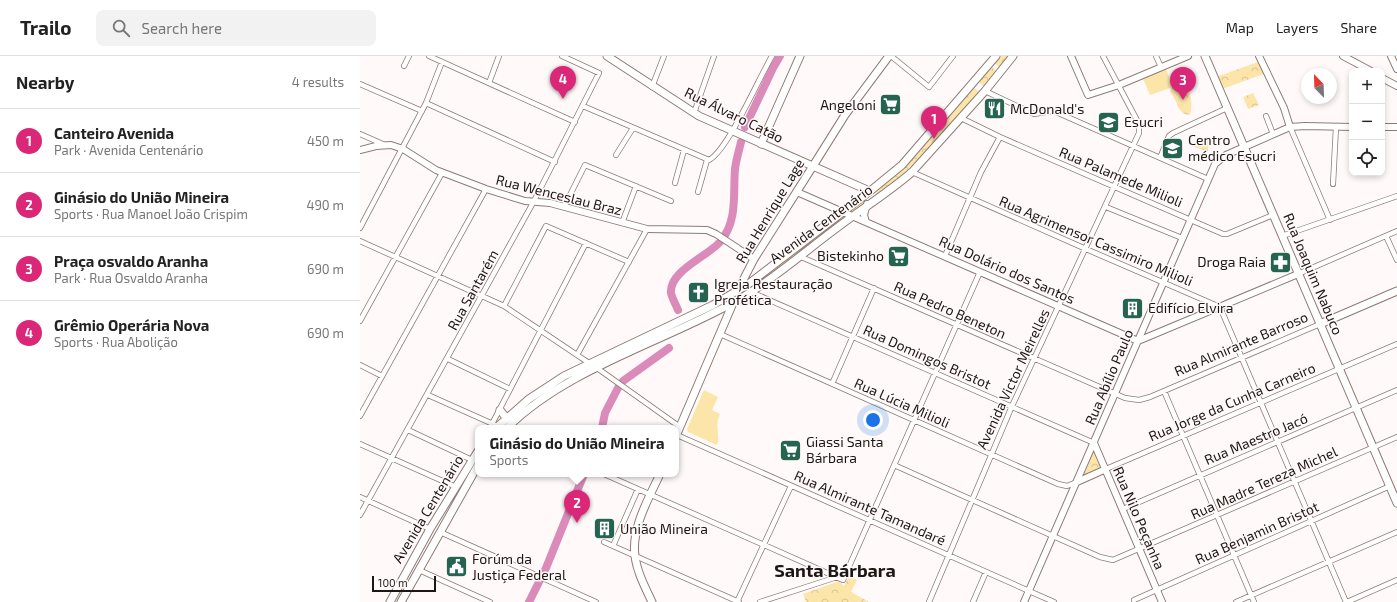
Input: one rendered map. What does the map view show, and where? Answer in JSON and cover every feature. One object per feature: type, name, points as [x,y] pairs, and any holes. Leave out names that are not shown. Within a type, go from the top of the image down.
[{"type":"main road","name":"Rua Álvaro Catão","points":[[607,56],[652,87],[694,113],[761,144],[869,190]]},
{"type":"main road","points":[[761,144],[800,56]]},
{"type":"main road","name":"Rua Henrique Lage","points":[[680,427],[737,292],[754,259],[845,116],[890,56]]},
{"type":"main road","name":"Avenida Centenário","points":[[499,425],[537,392],[564,376],[702,311],[737,292],[760,275],[893,173],[917,149],[996,56]]},
{"type":"main road","name":"Avenida Centenário","points":[[510,425],[555,390],[597,368],[733,303],[751,292],[867,204],[899,183],[912,172],[985,91],[1013,56]]},
{"type":"main road","name":"Rua Joaquim Nabuco","points":[[1205,56],[1397,503]]},
{"type":"main road","points":[[973,83],[985,91]]},
{"type":"main road","points":[[867,204],[870,197],[869,190]]},
{"type":"main road","points":[[754,259],[756,269],[760,275],[767,280]]},
{"type":"main road","name":"Rua Almirante Barroso","points":[[1320,324],[1397,291]]},
{"type":"main road","points":[[500,410],[506,418],[513,422]]},
{"type":"main road","name":"Avenida Centenário","points":[[390,602],[430,529],[456,487],[475,462]]},
{"type":"main road","name":"Avenida Centenário","points":[[404,601],[475,462]]},
{"type":"main road","points":[[652,602],[640,576],[634,547],[637,530],[659,477]]},
{"type":"street","points":[[404,66],[409,56]]},
{"type":"street","points":[[429,56],[575,122]]},
{"type":"street","points":[[489,83],[499,56]]},
{"type":"street","name":"Rua Santarém","points":[[360,515],[448,359],[534,201],[599,73],[562,56]]},
{"type":"street","points":[[652,87],[664,56]]},
{"type":"street","points":[[694,113],[714,56]]},
{"type":"street","points":[[583,106],[707,160],[714,158],[733,131],[772,56]]},
{"type":"street","points":[[890,56],[929,87],[953,56]]},
{"type":"street","points":[[1071,56],[1088,95],[1161,68],[1188,56]]},
{"type":"street","name":"Avenida Victor Meirelles","points":[[929,602],[1012,406],[1106,207],[1134,146],[1140,128],[1119,84],[1103,56]]},
{"type":"street","points":[[1156,56],[1161,68]]},
{"type":"street","points":[[1259,56],[1284,108],[1290,127],[1330,220]]},
{"type":"street","points":[[1343,56],[1365,68]]},
{"type":"street","points":[[1391,56],[1397,69]]},
{"type":"street","points":[[360,228],[426,103],[442,62]]},
{"type":"street","points":[[1385,79],[1397,85]]},
{"type":"street","points":[[360,84],[422,111]]},
{"type":"street","points":[[985,91],[1034,114],[1056,112],[1208,179]]},
{"type":"street","points":[[426,103],[554,162]]},
{"type":"street","points":[[1160,158],[1169,136],[1173,132],[1227,108]]},
{"type":"street","points":[[1266,116],[1273,134]]},
{"type":"street","name":"Rua Palamede Milioli","points":[[961,118],[1000,137],[1191,220],[1227,234],[1273,215]]},
{"type":"street","name":"Rua Abílio Paulo","points":[[1024,602],[1054,536],[1182,238],[1208,179],[1218,161],[1244,147],[1290,127],[1349,127]]},
{"type":"street","points":[[1334,184],[1336,127]]},
{"type":"street","points":[[1385,127],[1397,127]]},
{"type":"street","points":[[616,155],[634,128]]},
{"type":"street","points":[[360,134],[385,145]]},
{"type":"street","points":[[945,256],[984,167],[1000,137]]},
{"type":"street","name":"Rua Wenceslau Braz","points":[[360,150],[385,145],[403,149],[442,173],[518,199],[564,207],[647,229],[704,230],[719,236],[754,259]]},
{"type":"street","points":[[675,183],[684,150]]},
{"type":"street","points":[[698,192],[707,160]]},
{"type":"street","points":[[564,207],[585,165],[671,201]]},
{"type":"street","name":"Rua Agrimensor Cassimiro Milioli","points":[[912,172],[1086,250],[1220,307]]},
{"type":"street","points":[[360,321],[442,173]]},
{"type":"street","points":[[622,223],[636,186]]},
{"type":"street","points":[[360,416],[486,189]]},
{"type":"street","name":"Rua Dolário dos Santos","points":[[797,192],[1138,341]]},
{"type":"street","points":[[1282,236],[1397,196]]},
{"type":"street","points":[[866,222],[864,215],[867,204]]},
{"type":"street","points":[[1106,207],[1182,238]]},
{"type":"street","points":[[504,306],[546,226],[629,262]]},
{"type":"street","points":[[577,355],[647,229]]},
{"type":"street","points":[[1138,341],[1397,231]]},
{"type":"street","points":[[1386,236],[1397,260]]},
{"type":"street","points":[[360,241],[504,306],[589,363]]},
{"type":"street","points":[[497,425],[500,410],[510,389],[586,243]]},
{"type":"street","name":"Rua Pedro Beneton","points":[[799,256],[1115,394]]},
{"type":"street","points":[[611,477],[842,580],[980,272]]},
{"type":"street","points":[[832,384],[874,288]]},
{"type":"street","name":"Rua Domingos Bristot","points":[[751,292],[1094,443]]},
{"type":"street","points":[[1220,307],[1294,482],[1347,602],[1397,580]]},
{"type":"street","name":"Rua Almirante Barroso","points":[[1115,394],[1128,400],[1139,400],[1164,391],[1320,324]]},
{"type":"street","name":"Rua Lúcia Milioli","points":[[720,334],[1058,484],[1066,486],[1077,482]]},
{"type":"street","name":"Rua Jorge da Cunha Carneiro","points":[[1077,482],[1397,344]]},
{"type":"street","points":[[448,359],[510,389]]},
{"type":"street","points":[[360,365],[382,376]]},
{"type":"street","points":[[597,368],[677,425]]},
{"type":"street","name":"Rua Maestro Jacó","points":[[1123,509],[1397,390]]},
{"type":"street","points":[[1164,391],[1254,602]]},
{"type":"street","points":[[428,395],[493,425]]},
{"type":"street","points":[[408,430],[475,462]]},
{"type":"street","name":"Rua Almirante Tamandaré","points":[[679,437],[1054,602]]},
{"type":"street","name":"Rua Madre Tereza Michel","points":[[894,465],[1109,560],[1140,550],[1397,437]]},
{"type":"street","name":"Rua Nilo Peçanha","points":[[1094,443],[1162,602]]},
{"type":"street","points":[[360,444],[456,487]]},
{"type":"street","points":[[604,542],[737,602],[792,486]]},
{"type":"street","name":"Rua Benjamin Bristot","points":[[1134,600],[1390,486]]},
{"type":"street","points":[[613,546],[638,489]]},
{"type":"street","points":[[360,497],[430,529]]},
{"type":"street","points":[[440,532],[596,602]]},
{"type":"street","points":[[1236,602],[1397,532]]},
{"type":"street","points":[[419,570],[490,602]]},
{"type":"street","points":[[973,602],[986,572]]},
{"type":"street","points":[[760,602],[837,577]]},
{"type":"green space","points":[[999,56],[1009,56],[999,67],[993,62]]},
{"type":"green space","points":[[1258,62],[1264,74],[1222,89],[1216,77]]},
{"type":"green space","points":[[991,66],[997,72],[984,87],[978,81]]},
{"type":"green space","points":[[1166,69],[1173,87],[1150,95],[1143,79]]},
{"type":"green space","points":[[1173,82],[1179,84],[1180,87],[1184,86],[1189,92],[1191,104],[1190,115],[1183,113],[1180,110],[1170,92]]},
{"type":"green space","points":[[974,88],[979,91],[942,133],[917,160],[875,197],[878,189],[897,173],[937,132]]},
{"type":"green space","points":[[1253,93],[1259,105],[1248,109],[1243,97]]},
{"type":"green space","points":[[1209,137],[1208,152],[1189,145]]},
{"type":"green space","points":[[864,199],[864,205],[770,275],[764,273]]},
{"type":"green space","points":[[704,390],[718,397],[712,410],[720,414],[718,419],[717,445],[688,432],[687,429]]},
{"type":"green space","points":[[1094,450],[1103,470],[1083,478]]},
{"type":"green space","points":[[849,576],[857,580],[851,592],[869,602],[806,602],[803,594],[839,581],[844,586]]},
{"type":"waterway","points":[[745,127],[780,56]]},
{"type":"waterway","points":[[678,310],[671,293],[672,285],[676,278],[690,264],[720,242],[730,226],[734,207],[735,169],[741,142]]},
{"type":"waterway","points":[[623,381],[669,348]]},
{"type":"waterway","points":[[603,425],[605,413],[619,386]]},
{"type":"waterway","points":[[529,602],[546,568],[583,477]]},
{"type":"place","name":"Grêmio Operária Nova","points":[[563,99]]},
{"type":"place","name":"Praça osvaldo Aranha","points":[[1183,100]]},
{"type":"place","name":"Angeloni","points":[[891,105]]},
{"type":"place","name":"McDonald's","points":[[994,109]]},
{"type":"place","name":"Esucri","points":[[1108,122]]},
{"type":"place","name":"Canteiro Avenida","points":[[934,139]]},
{"type":"place","name":"Centro médico Esucri","points":[[1172,148]]},
{"type":"place","name":"Bistekinho","points":[[899,256]]},
{"type":"place","name":"Droga Raia","points":[[1281,262]]},
{"type":"place","name":"Igreja Restauração Profética","points":[[698,292]]},
{"type":"place","name":"Edifício Elvira","points":[[1133,308]]},
{"type":"place","name":"Giassi Santa Bárbara","points":[[790,450]]},
{"type":"place","name":"Ginásio do União Mineira","points":[[577,523]]},
{"type":"place","name":"União Mineira","points":[[604,529]]},
{"type":"place","name":"Forúm da Justiça Federal","points":[[457,567]]},
{"type":"district","name":"Santa Bárbara","points":[[835,571]]}]
